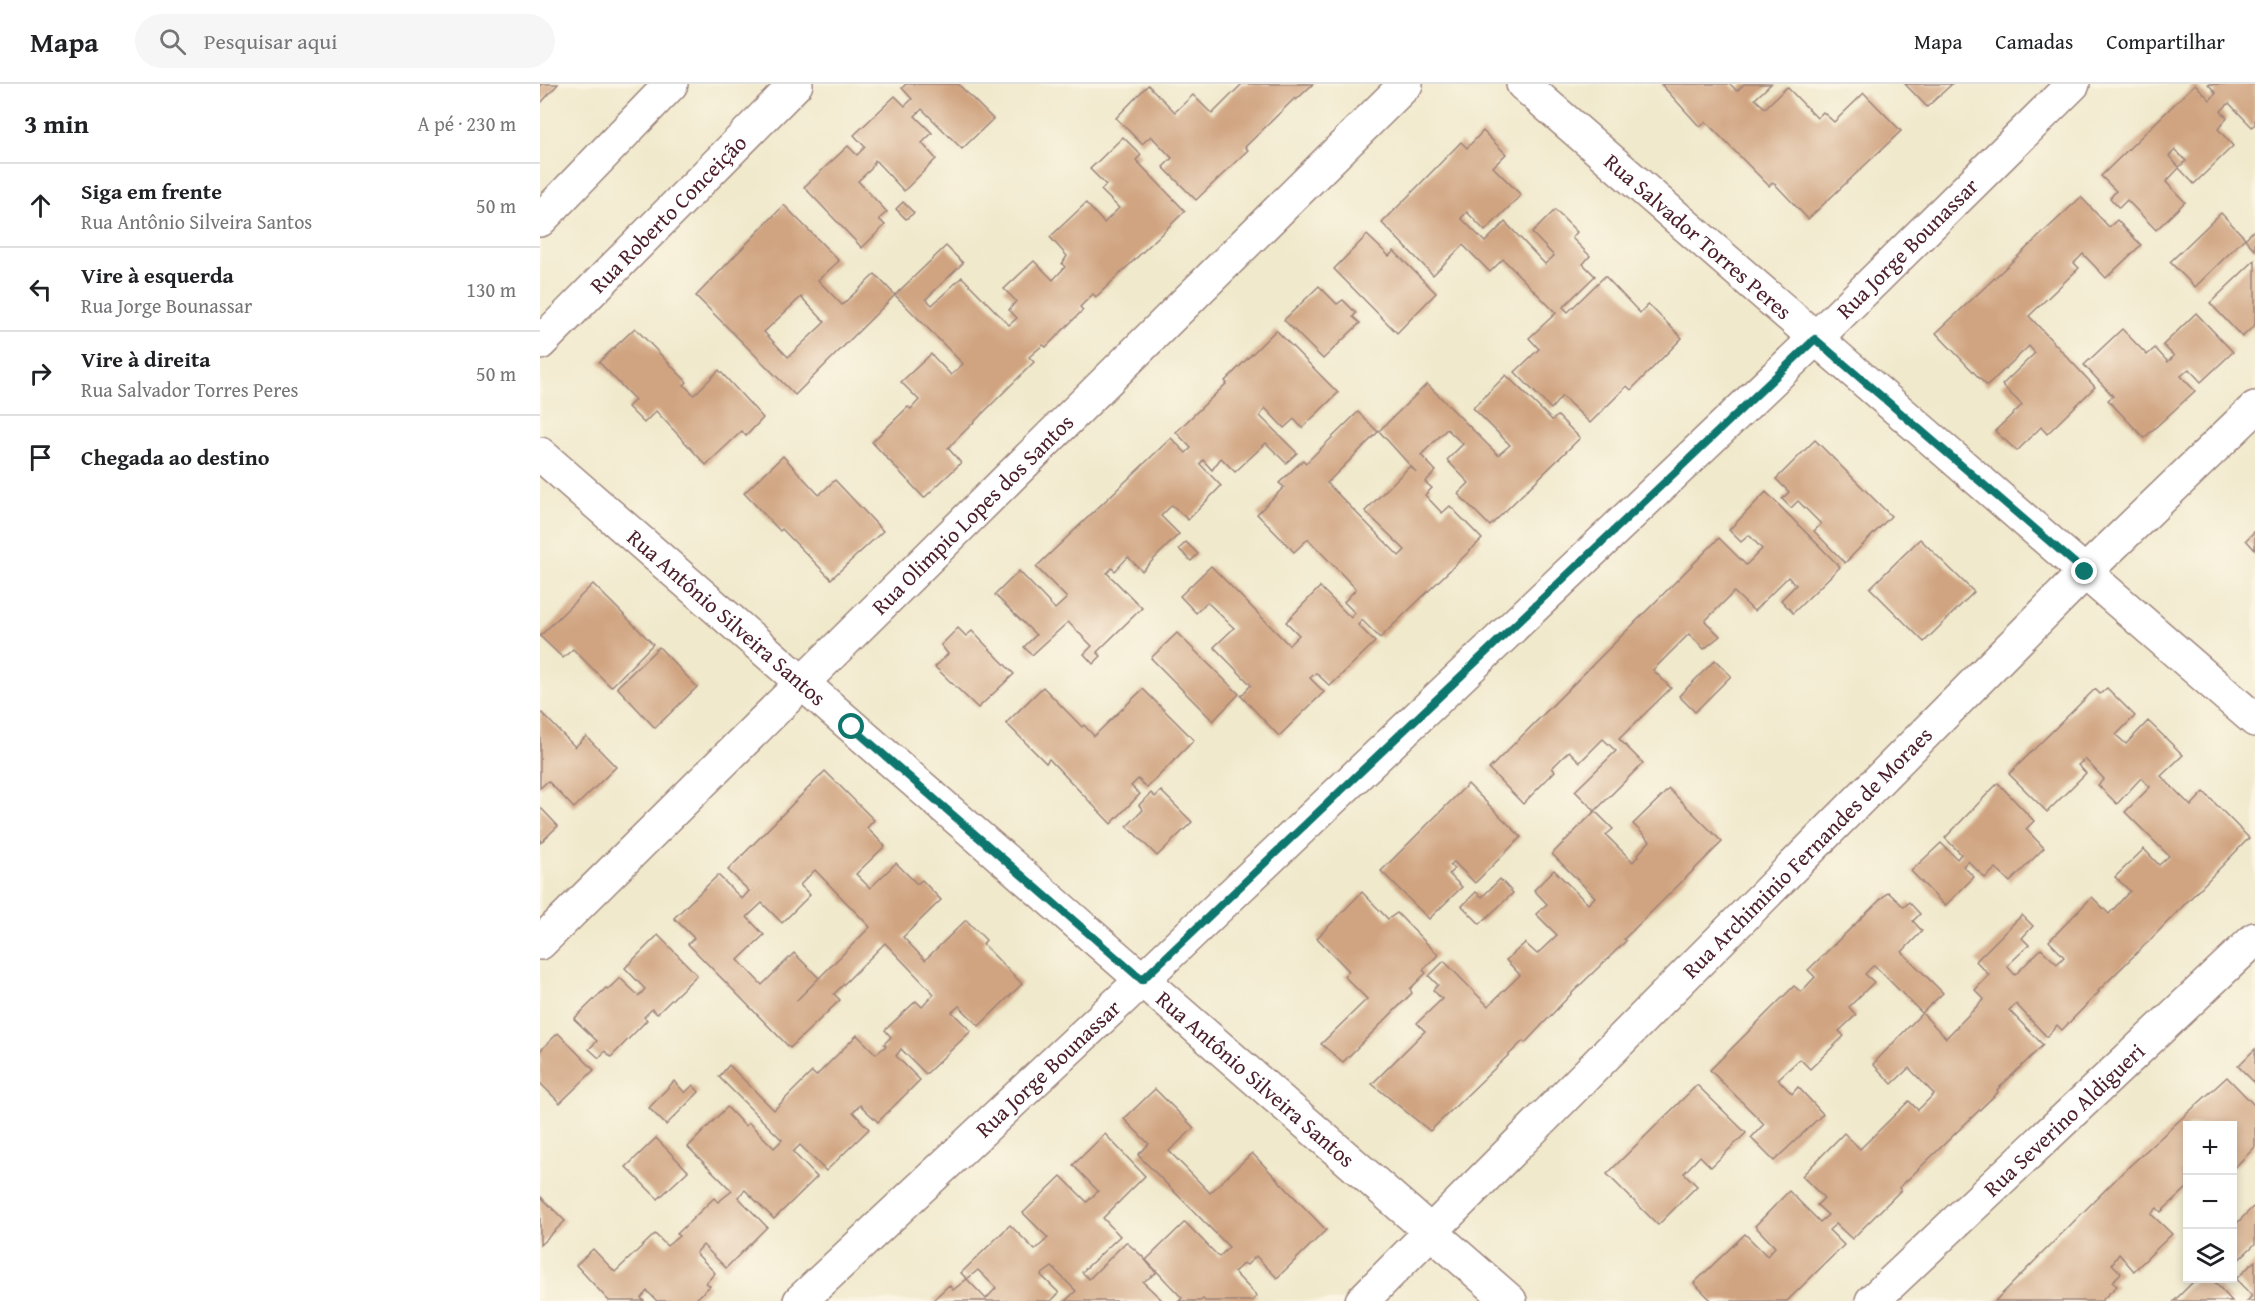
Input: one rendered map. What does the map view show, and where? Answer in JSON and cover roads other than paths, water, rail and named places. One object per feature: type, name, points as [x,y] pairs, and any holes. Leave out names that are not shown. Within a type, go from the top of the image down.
[{"type":"street","points":[[540,220],[670,84]]},
{"type":"street","name":"Rua Roberto Conceição","points":[[540,343],[796,84]]},
{"type":"street","name":"Rua Olimpio Lopes dos Santos","points":[[540,944],[1406,84]]},
{"type":"street","name":"Rua Salvador Torres Peres","points":[[1522,84],[2255,720]]},
{"type":"street","name":"Rua Jorge Bounassar","points":[[800,1301],[1142,980],[1815,339],[2073,84]]},
{"type":"street","name":"Rua Archiminio Fernandes de Moraes","points":[[1362,1301],[2085,572],[2255,408]]},
{"type":"street","name":"Rua Antônio Silveira Santos","points":[[540,454],[1510,1301]]},
{"type":"street","name":"Rua Severino Aldigueri","points":[[1872,1301],[2255,939]]}]
